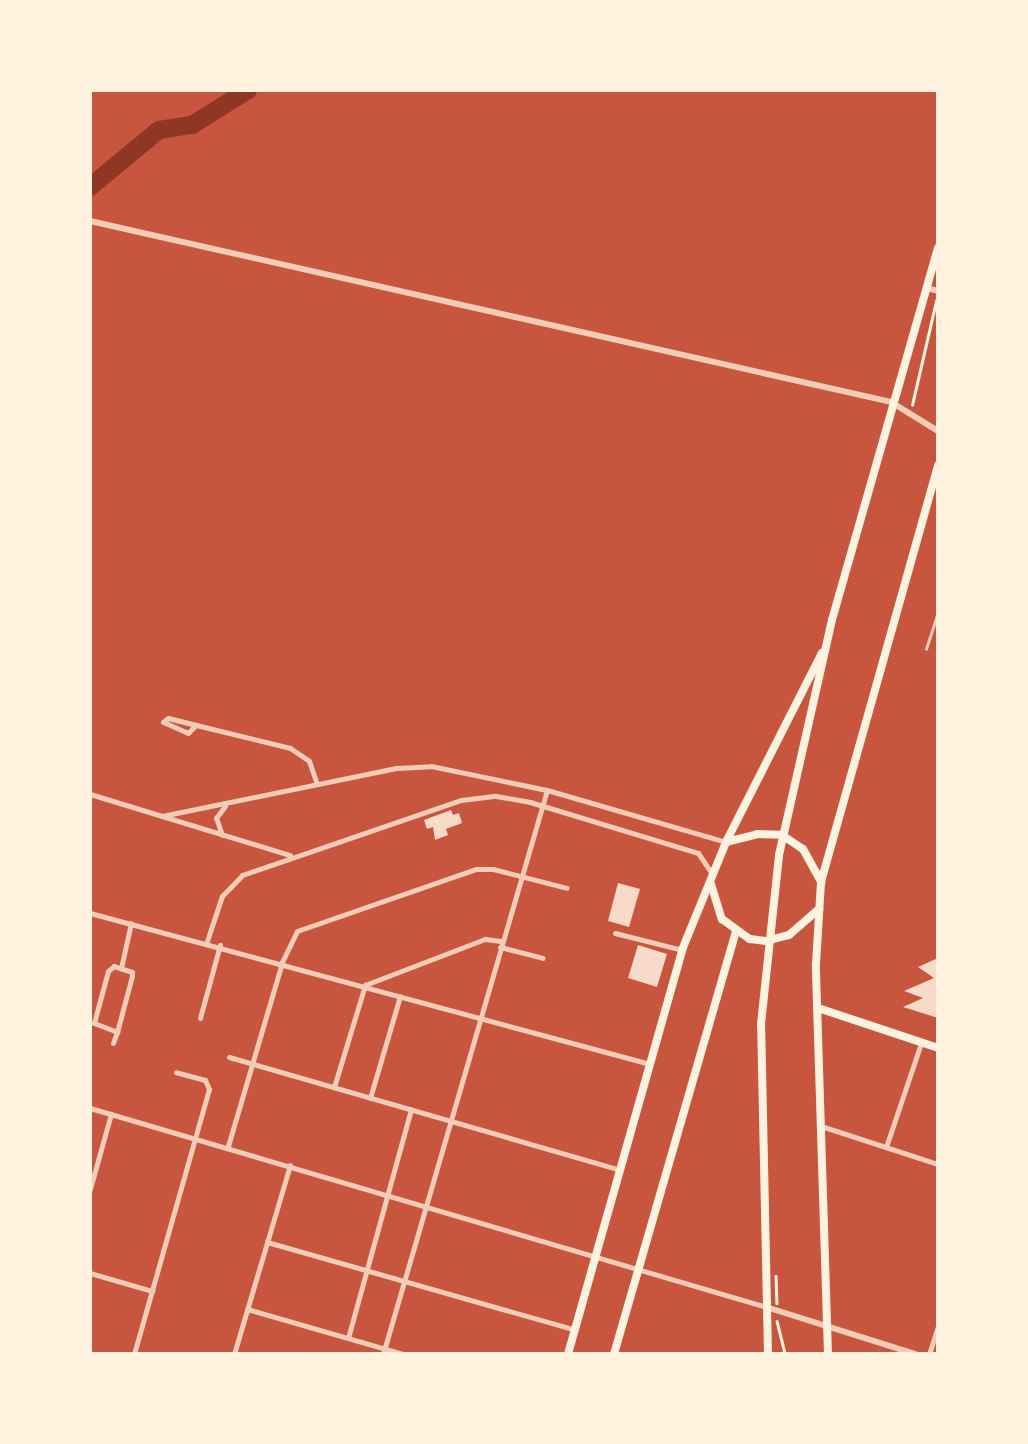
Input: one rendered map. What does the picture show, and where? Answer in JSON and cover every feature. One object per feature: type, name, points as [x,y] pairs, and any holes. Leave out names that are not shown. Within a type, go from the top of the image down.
[{"type":"main road","points":[[768,1354],[761,1024],[766,941],[782,835],[824,650],[891,402],[927,288],[934,278],[938,248]]},
{"type":"main road","points":[[828,1354],[818,1008],[820,882],[938,465]]},
{"type":"main road","points":[[568,1354],[682,950],[726,842],[824,650]]},
{"type":"main road","points":[[726,842],[757,834],[782,835],[803,849],[820,882]]},
{"type":"main road","points":[[712,874],[717,911],[736,932],[766,941],[798,930],[818,909]]},
{"type":"main road","points":[[614,1354],[736,932]]},
{"type":"main road","points":[[818,1008],[938,1048]]},
{"type":"street","points":[[90,221],[891,402],[938,431]]},
{"type":"street","points":[[927,288],[938,293]]},
{"type":"street","points":[[196,725],[188,733],[163,722],[168,718],[290,748],[309,761],[318,784]]},
{"type":"street","points":[[162,816],[396,768],[431,766],[547,790],[726,842]]},
{"type":"street","points":[[384,1352],[547,790]]},
{"type":"street","points":[[90,794],[293,856]]},
{"type":"street","points":[[206,941],[230,886],[242,875],[461,800],[496,796],[698,852],[712,874]]},
{"type":"street","points":[[222,835],[216,818],[226,803]]},
{"type":"street","points":[[228,1146],[282,962],[297,931],[476,869],[520,875],[566,888]]},
{"type":"street","points":[[90,913],[206,941],[650,1064]]},
{"type":"street","points":[[120,968],[131,923]]},
{"type":"street","points":[[615,933],[682,950]]},
{"type":"street","points":[[334,1087],[365,985],[381,975],[485,939],[543,958]]},
{"type":"street","points":[[200,1018],[220,945]]},
{"type":"street","points":[[113,1043],[116,1032],[132,972],[120,968],[108,971],[94,1021],[116,1032]]},
{"type":"street","points":[[370,1098],[400,996]]},
{"type":"street","points":[[886,1146],[921,1042]]},
{"type":"street","points":[[229,1057],[621,1170]]},
{"type":"street","points":[[134,1354],[197,1138],[208,1084],[176,1072]]},
{"type":"street","points":[[90,1108],[596,1253],[915,1354]]},
{"type":"street","points":[[348,1338],[411,1110]]},
{"type":"street","points":[[90,1189],[111,1114]]},
{"type":"street","points":[[821,1126],[938,1164]]},
{"type":"street","points":[[234,1354],[290,1165]]},
{"type":"street","points":[[267,1242],[575,1330]]},
{"type":"street","points":[[90,1273],[152,1291]]},
{"type":"street","points":[[247,1310],[402,1354]]},
{"type":"street","points":[[930,1354],[938,1328]]},
{"type":"lane","points":[[926,650],[938,612]]},
{"type":"path","points":[[910,414],[938,293]]},
{"type":"path","points":[[775,1272],[785,1354]]},
{"type":"building","points":[[451,810],[453,815],[459,813],[462,823],[446,829],[448,835],[435,840],[433,827],[427,829],[424,820]]},
{"type":"building","points":[[618,883],[640,889],[629,927],[608,921]]},
{"type":"building","points":[[638,945],[667,954],[657,987],[628,978]]},
{"type":"building","points":[[938,958],[938,1018],[903,1007],[923,998],[904,991],[934,978],[918,967]]},
{"type":"waterway","points":[[90,187],[159,130],[192,125],[248,90]]}]
